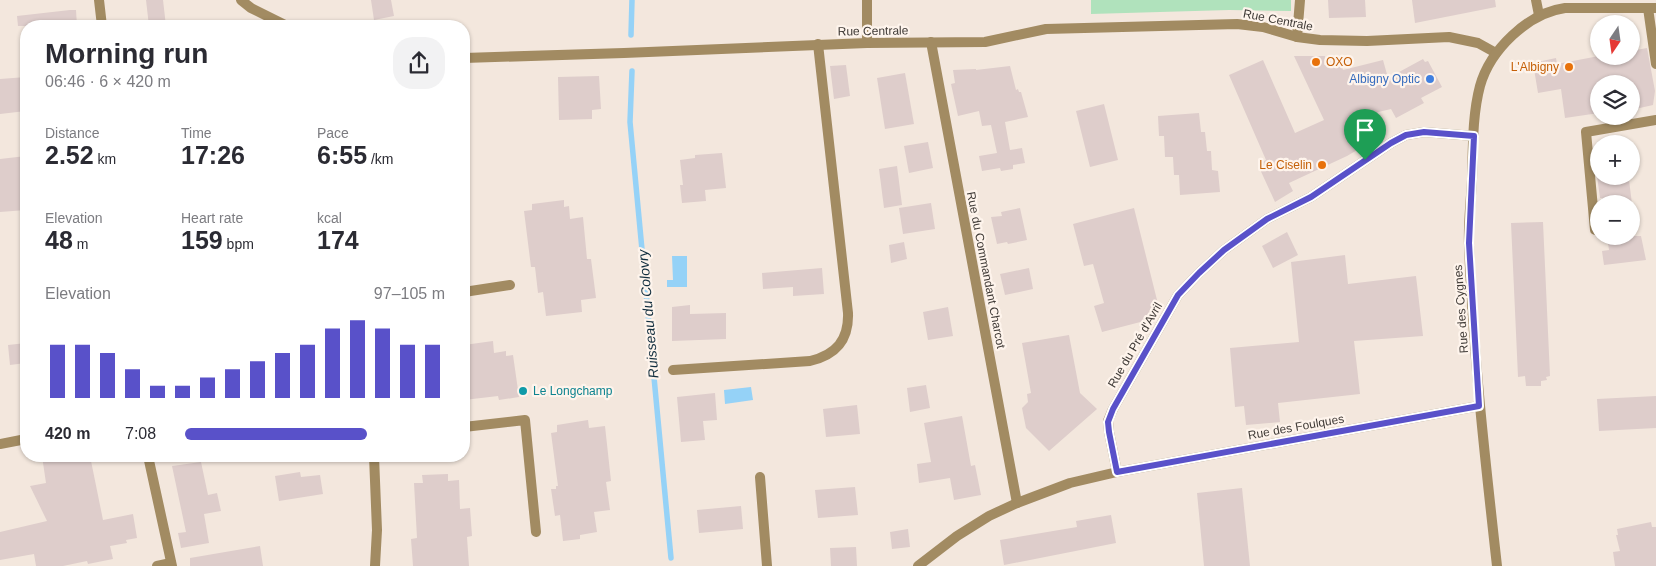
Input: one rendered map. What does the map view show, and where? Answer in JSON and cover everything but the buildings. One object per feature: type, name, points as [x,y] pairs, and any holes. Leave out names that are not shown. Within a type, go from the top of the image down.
[{"type":"street","points":[[99,0],[101,20]]},
{"type":"street","points":[[240,0],[275,20]]},
{"type":"street","points":[[867,0],[867,43]]},
{"type":"street","points":[[1297,36],[1300,0]]},
{"type":"street","points":[[1536,0],[1539,15]]},
{"type":"street","points":[[1496,53],[1529,22],[1539,15],[1552,10],[1565,8],[1652,8],[1656,64]]},
{"type":"street","name":"Rue Centrale","points":[[470,58],[818,44],[985,42],[1057,28],[1227,25],[1262,27],[1320,40],[1367,41],[1449,38],[1478,43],[1496,53]]},
{"type":"street","name":"Rue du Commandant Charcot","points":[[930,42],[1016,503]]},
{"type":"street","points":[[673,370],[810,361],[828,355],[842,342],[846,333],[848,314],[818,44]]},
{"type":"street","name":"Rue des Cygnes","points":[[1496,53],[1486,69],[1480,86],[1476,110],[1469,243],[1479,406],[1497,566]]},
{"type":"street","points":[[1592,195],[1586,132],[1656,120]]},
{"type":"street","name":"Rue du Pré d'Avril","points":[[1117,472],[1108,422],[1113,409],[1178,295],[1199,273],[1224,250],[1267,219],[1311,197],[1406,135],[1424,132],[1474,136]]},
{"type":"street","points":[[470,291],[510,285]]},
{"type":"street","name":"Rue des Foulques","points":[[1117,472],[1479,406]]},
{"type":"street","points":[[470,427],[525,420],[536,532]]},
{"type":"street","points":[[0,444],[20,440]]},
{"type":"street","points":[[149,462],[172,564],[157,566]]},
{"type":"street","points":[[374,462],[377,530],[375,566]]},
{"type":"street","points":[[918,566],[973,526],[1016,503],[1070,483],[1117,472]]},
{"type":"street","points":[[760,477],[767,566]]},
{"type":"green space","points":[[1091,0],[1291,0],[1291,11],[1229,10],[1091,14]]},
{"type":"water","points":[[672,256],[687,256],[687,287],[667,287],[667,280],[673,280]]},
{"type":"water","points":[[751,387],[753,400],[725,404],[724,390]]},
{"type":"waterway","name":"Ruisseau du Colovry","points":[[631,35],[632,0]]},
{"type":"waterway","name":"Ruisseau du Colovry","points":[[632,71],[630,122],[671,558]]},
{"type":"place","name":"OXO","points":[[1316,62]]},
{"type":"place","name":"L'Albigny","points":[[1569,67]]},
{"type":"place","name":"Albigny Optic","points":[[1430,79]]},
{"type":"place","name":"Le Ciselin","points":[[1322,165]]},
{"type":"place","name":"Le Longchamp","points":[[523,391]]},
{"type":"route","points":[[1424,132],[1474,136],[1469,243],[1479,406],[1117,472],[1108,422],[1113,409],[1178,295],[1224,250],[1267,219],[1311,197],[1365,160],[1406,135],[1424,132]]}]
